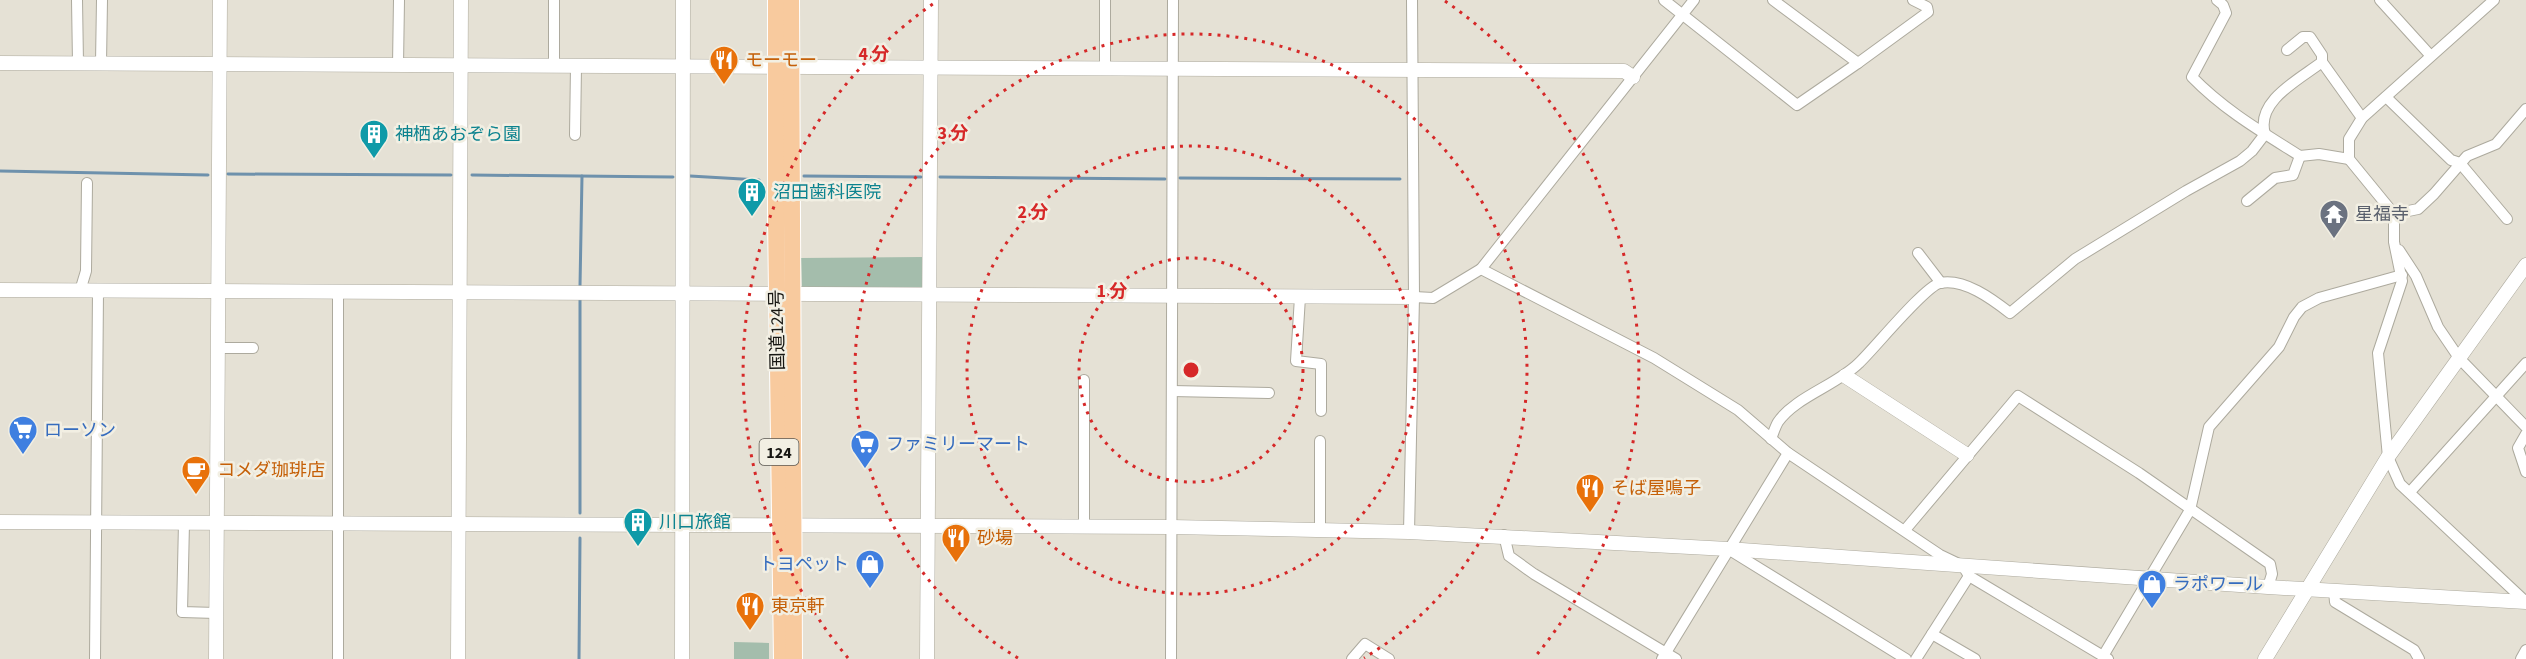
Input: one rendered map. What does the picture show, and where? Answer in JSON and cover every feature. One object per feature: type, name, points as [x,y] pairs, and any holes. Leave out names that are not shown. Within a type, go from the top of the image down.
[{"type":"highway","name":"国道124号","points":[[776,0],[784,67]]},
{"type":"highway","name":"国道124号","points":[[791,0],[784,67],[784,293],[787,526],[794,659]]},
{"type":"highway","name":"国道124号","points":[[782,659],[787,526]]},
{"type":"street","points":[[77,0],[78,63]]},
{"type":"street","points":[[101,63],[102,0]]},
{"type":"street","points":[[216,659],[220,0]]},
{"type":"street","points":[[398,65],[399,0]]},
{"type":"street","points":[[458,659],[461,0]]},
{"type":"street","points":[[554,0],[554,66]]},
{"type":"street","points":[[682,659],[683,0]]},
{"type":"street","points":[[927,659],[931,0]]},
{"type":"street","points":[[1105,0],[1105,69]]},
{"type":"street","points":[[1171,659],[1173,0]]},
{"type":"street","points":[[1409,531],[1414,297],[1412,0]]},
{"type":"street","points":[[1664,0],[1797,105],[1928,12],[1927,7],[1913,0]]},
{"type":"street","points":[[0,290],[1433,298],[1480,269],[1694,0]]},
{"type":"street","points":[[1773,0],[1858,63]]},
{"type":"street","points":[[2217,0],[2223,5],[2226,13],[2192,77],[2213,99],[2301,156],[2319,154],[2349,159]]},
{"type":"street","points":[[2380,0],[2430,55]]},
{"type":"street","points":[[2494,0],[2362,118],[2349,140],[2349,159],[2394,214],[2394,242],[2402,275],[2378,353],[2388,458],[2400,484],[2526,602]]},
{"type":"street","points":[[2287,50],[2303,37],[2310,37],[2322,55],[2322,62],[2362,118]]},
{"type":"street","points":[[2265,134],[2262,125],[2266,109],[2277,97],[2322,62]]},
{"type":"street","points":[[0,63],[1624,71],[1633,77]]},
{"type":"street","points":[[575,135],[576,66]]},
{"type":"street","points":[[2386,97],[2451,160],[2460,163],[2507,219]]},
{"type":"street","points":[[2394,214],[2418,209],[2467,156],[2496,144],[2526,110]]},
{"type":"street","points":[[1771,439],[1778,422],[1798,404],[1845,376],[1879,344],[1896,322],[1932,287],[1941,283],[1970,286],[2010,312],[2075,260],[2240,160],[2252,151],[2265,134]]},
{"type":"street","points":[[2247,201],[2275,178],[2293,175],[2301,156]]},
{"type":"street","points":[[80,291],[86,271],[87,183]]},
{"type":"street","points":[[2394,242],[2416,276],[2438,327],[2459,358],[2526,428]]},
{"type":"street","points":[[1918,253],[1941,283]]},
{"type":"street","points":[[2265,659],[2388,458],[2526,265]]},
{"type":"street","points":[[1480,269],[1654,358],[1738,410],[1788,453],[1940,555],[2105,658],[2148,578],[2190,510],[2209,427],[2279,347],[2294,317],[2302,307],[2319,298],[2402,275]]},
{"type":"street","points":[[95,659],[98,291]]},
{"type":"street","points":[[338,293],[340,524],[338,659]]},
{"type":"street","points":[[1300,297],[1296,361],[1321,363],[1321,411]]},
{"type":"street","points":[[217,348],[253,348]]},
{"type":"street","points":[[2410,492],[2526,363]]},
{"type":"street","points":[[1845,376],[1967,455]]},
{"type":"street","points":[[1084,380],[1084,527]]},
{"type":"street","points":[[1172,391],[1269,393]]},
{"type":"street","points":[[1905,530],[2018,396],[2139,473],[2270,564],[2272,574],[2268,587]]},
{"type":"street","points":[[2526,434],[2518,448],[2526,472]]},
{"type":"street","points":[[1320,441],[1320,529]]},
{"type":"street","points":[[1664,656],[1788,453]]},
{"type":"street","points":[[0,522],[1171,527],[1409,531],[1728,549],[1966,571],[2148,578],[2526,602]]},
{"type":"street","points":[[184,523],[182,612],[216,613]]},
{"type":"street","points":[[1504,536],[1509,556],[1534,574],[1664,656],[1676,659]]},
{"type":"street","points":[[1728,549],[1906,659]]},
{"type":"street","points":[[1916,659],[1966,571]]},
{"type":"street","points":[[2334,591],[2335,602],[2414,650],[2419,659]]},
{"type":"street","points":[[1932,634],[1975,659]]},
{"type":"street","points":[[1352,659],[1365,644],[1389,659]]},
{"type":"street","points":[[2521,659],[2526,650]]},
{"type":"green space","points":[[922,257],[923,289],[802,291],[801,258]]},
{"type":"green space","points":[[734,642],[769,643],[769,659],[734,659]]},
{"type":"waterway","points":[[0,171],[208,175]]},
{"type":"waterway","points":[[228,174],[451,175]]},
{"type":"waterway","points":[[472,175],[673,177]]},
{"type":"waterway","points":[[580,286],[582,176]]},
{"type":"waterway","points":[[690,176],[759,180]]},
{"type":"waterway","points":[[804,176],[921,177]]},
{"type":"waterway","points":[[940,177],[1165,179]]},
{"type":"waterway","points":[[1180,178],[1400,179]]},
{"type":"waterway","points":[[580,300],[580,513]]},
{"type":"waterway","points":[[579,659],[580,538]]},
{"type":"place","name":"モーモー","points":[[724,86]]},
{"type":"place","name":"神栖あおぞら園","points":[[374,160]]},
{"type":"place","name":"沼田歯科医院","points":[[752,218]]},
{"type":"place","name":"星福寺","points":[[2334,240]]},
{"type":"place","name":"ローソン","points":[[23,456]]},
{"type":"place","name":"ファミリーマート","points":[[865,470]]},
{"type":"place","name":"コメダ珈琲店","points":[[196,496]]},
{"type":"place","name":"そば屋鳴子","points":[[1590,514]]},
{"type":"place","name":"川口旅館","points":[[638,548]]},
{"type":"place","name":"砂場","points":[[956,564]]},
{"type":"place","name":"トヨペット","points":[[870,590]]},
{"type":"place","name":"ラポワール","points":[[2152,610]]},
{"type":"place","name":"東京軒","points":[[750,632]]}]
